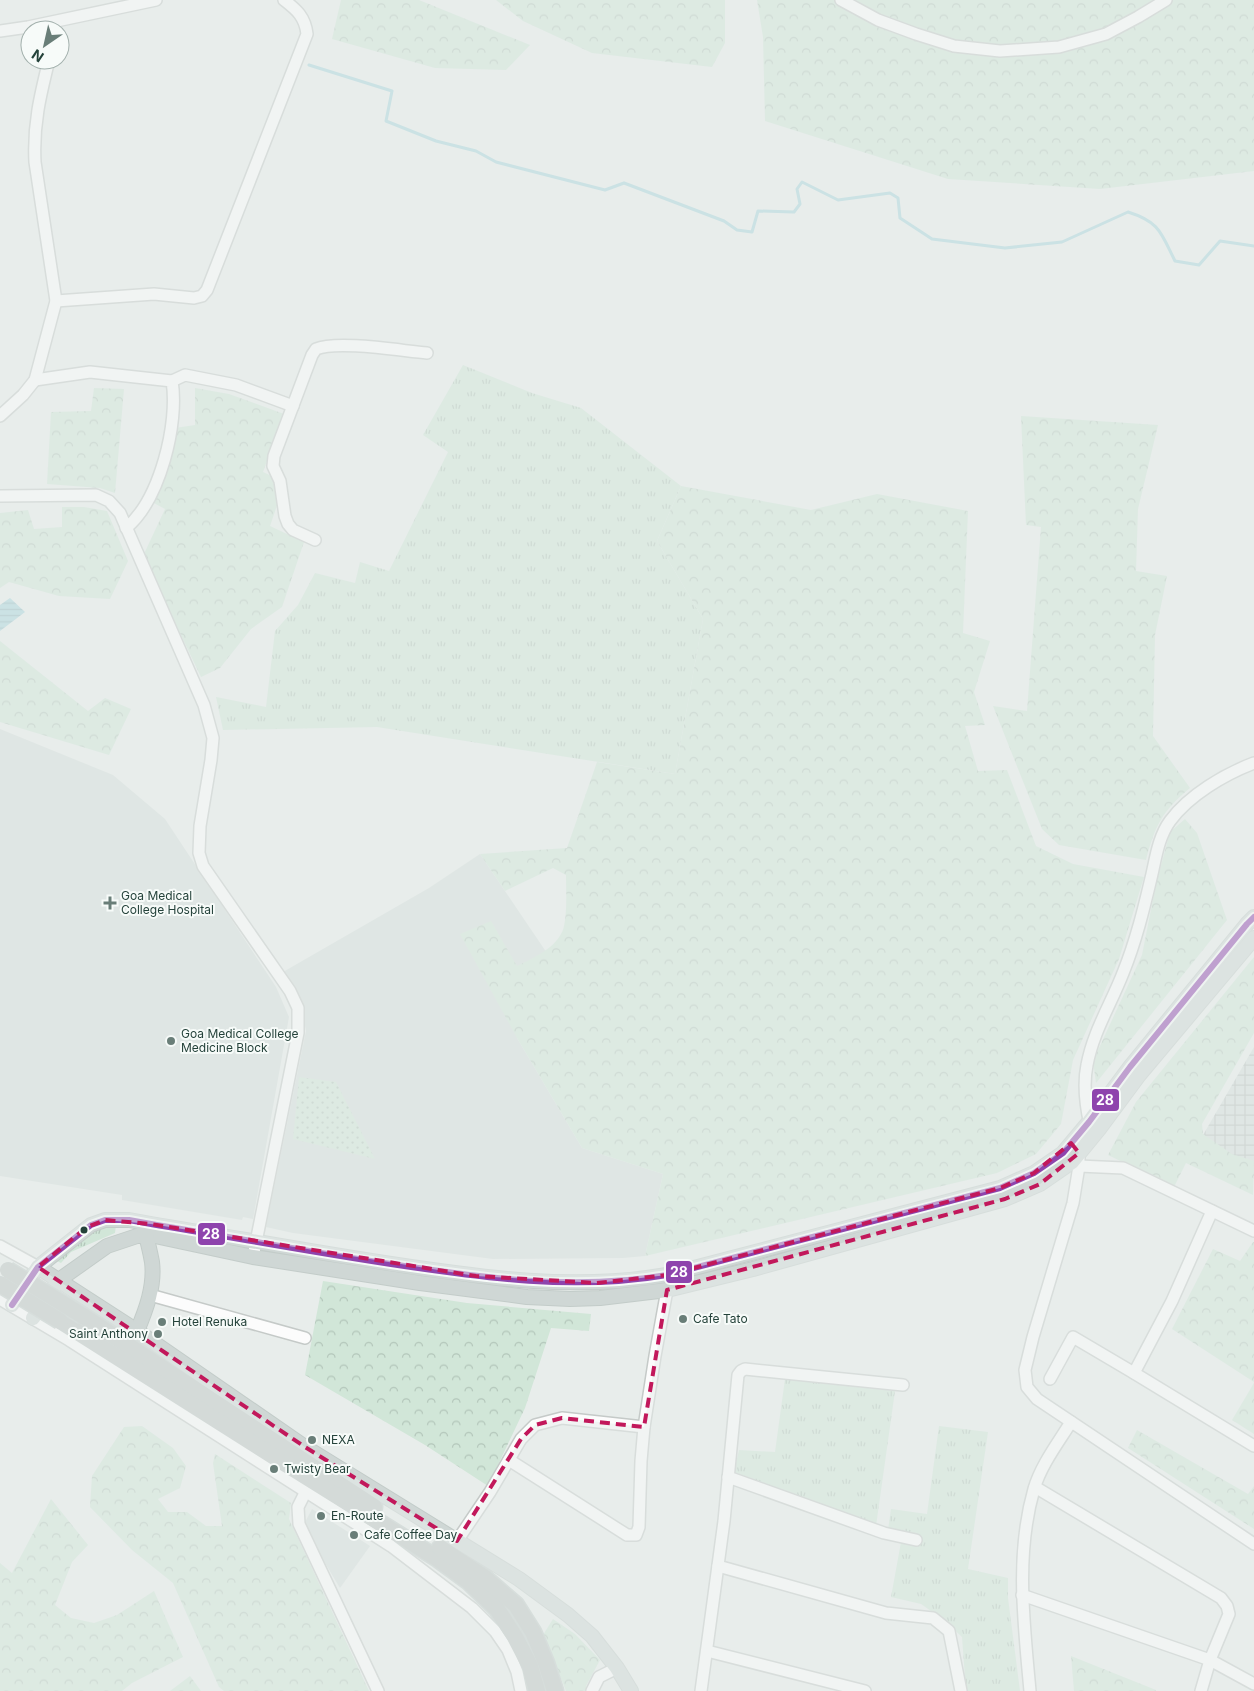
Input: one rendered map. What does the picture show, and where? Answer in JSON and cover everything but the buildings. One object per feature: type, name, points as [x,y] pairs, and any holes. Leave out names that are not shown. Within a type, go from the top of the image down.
[{"type":"highway","points":[[3,1273],[83,1316],[485,1578],[516,1605],[533,1632],[546,1663],[554,1691]]},
{"type":"highway","points":[[3,1273],[60,1321],[438,1559],[468,1581],[497,1609],[515,1637],[530,1666],[537,1691]]},
{"type":"main road","points":[[6,1302],[38,1268],[88,1227],[104,1220],[420,1283],[527,1297],[570,1299],[600,1298],[666,1290],[753,1269],[1004,1199],[1040,1184],[1072,1162],[1089,1122],[1130,1067],[1254,917]]},
{"type":"main road","points":[[1076,1154],[1092,1137],[1140,1074],[1254,938]]},
{"type":"main road","points":[[255,1250],[476,1276],[562,1283],[597,1283],[644,1279],[756,1253],[1000,1188],[1034,1173],[1063,1153],[1076,1154]]},
{"type":"main road","points":[[33,1318],[59,1280],[107,1246],[144,1229]]},
{"type":"main road","points":[[137,1331],[147,1308],[150,1295],[152,1264],[144,1229]]},
{"type":"main road","points":[[38,1268],[137,1331],[216,1387],[324,1459],[519,1579],[568,1615],[592,1636],[617,1668],[631,1691]]},
{"type":"street","points":[[70,22],[156,0]]},
{"type":"street","points":[[56,301],[154,294],[194,298],[202,296],[307,34],[306,24],[300,13],[284,0]]},
{"type":"street","points":[[841,0],[878,20],[916,34],[954,46],[1000,51],[1059,47],[1106,34],[1166,0]]},
{"type":"street","points":[[0,26],[0,31],[20,29]]},
{"type":"street","points":[[0,416],[23,395],[35,380],[56,301],[35,162],[34,140],[36,112],[46,70]]},
{"type":"street","points":[[315,540],[293,530],[288,524],[280,481],[274,466],[274,456],[312,355],[316,349],[321,347],[357,346],[427,353]]},
{"type":"street","points":[[35,380],[90,372],[172,381],[185,375],[236,385],[293,406]]},
{"type":"street","points":[[126,528],[134,521],[152,493],[166,458],[172,424],[174,394],[172,381]]},
{"type":"street","points":[[0,496],[96,495],[109,501],[120,513],[204,705],[213,738],[200,826],[199,853],[203,866],[290,991],[298,1008],[298,1032],[255,1250]]},
{"type":"street","points":[[1092,1137],[1085,1083],[1091,1045],[1135,943],[1159,842],[1170,821],[1203,790],[1254,763]]},
{"type":"street","points":[[1253,1226],[1212,1211],[1123,1168],[1076,1154],[1073,1203],[1033,1336],[1025,1370],[1028,1387],[1037,1399],[1254,1544]]},
{"type":"street","points":[[1134,1373],[1172,1301],[1212,1211]]},
{"type":"street","points":[[0,1246],[38,1268]]},
{"type":"street","points":[[509,1460],[627,1536],[636,1534],[639,1527],[644,1427],[666,1290]]},
{"type":"street","points":[[150,1295],[306,1338]]},
{"type":"street","points":[[6,1302],[391,1546],[472,1608],[495,1631],[508,1650],[522,1691]]},
{"type":"street","points":[[1050,1378],[1073,1337],[1254,1446]]},
{"type":"street","points":[[701,1691],[718,1566],[738,1375],[745,1369],[903,1385]]},
{"type":"street","points":[[457,1541],[490,1492],[521,1439],[535,1425],[562,1418],[644,1427]]},
{"type":"street","points":[[1030,1691],[1022,1594],[1024,1530],[1035,1487],[1051,1453],[1071,1422]]},
{"type":"street","points":[[728,1477],[884,1533],[916,1540]]},
{"type":"street","points":[[1035,1487],[1221,1598],[1227,1606],[1229,1614],[1210,1660],[1201,1691]]},
{"type":"street","points":[[306,1492],[298,1507],[299,1524],[378,1691]]},
{"type":"street","points":[[718,1566],[886,1613],[933,1618],[949,1632],[961,1691]]},
{"type":"street","points":[[1022,1594],[1210,1660],[1254,1684]]},
{"type":"street","points":[[707,1651],[865,1691]]},
{"type":"street","points":[[592,1691],[598,1677],[617,1668]]},
{"type":"highlighted area","points":[[1071,1143],[1079,1153],[1040,1184],[1005,1199],[667,1290],[644,1427],[562,1418],[535,1425],[521,1439],[457,1541],[305,1447],[38,1267],[87,1227],[105,1220],[151,1224],[476,1276],[597,1283],[667,1275],[1000,1188],[1034,1173]]},
{"type":"shaded area","name":"Goa Medical College Hospital","points":[[0,729],[113,775],[165,819],[276,987],[289,1017],[253,1219],[243,1217],[242,1220],[122,1200],[122,1195],[0,1176]]},
{"type":"shaded area","points":[[480,854],[555,965],[517,1038],[582,1148],[663,1174],[645,1256],[623,1258],[493,1259],[293,1233],[266,1227],[306,1031],[301,1004],[283,972],[429,888]]},
{"type":"shaded area","points":[[1254,1047],[1254,1179],[1199,1142]]},
{"type":"shaded area","points":[[312,1509],[370,1546],[340,1588],[303,1526]]},
{"type":"green space","points":[[341,0],[419,0],[530,45],[506,70],[435,68],[332,39]]},
{"type":"green space","points":[[496,0],[725,0],[725,43],[712,67],[592,53],[523,21]]},
{"type":"green space","points":[[757,0],[1254,0],[1254,171],[1100,189],[948,179],[765,121],[763,37]]},
{"type":"green space","points":[[463,365],[532,393],[581,408],[681,486],[657,541],[703,619],[675,774],[377,727],[223,730],[216,697],[266,707],[275,631],[298,605],[315,573],[355,583],[360,562],[389,571],[448,452],[423,435]]},
{"type":"green space","points":[[94,388],[124,389],[115,493],[100,488],[47,484],[51,412],[91,411]]},
{"type":"green space","points":[[195,388],[229,394],[284,414],[263,472],[285,482],[270,526],[304,542],[282,607],[251,629],[220,668],[201,677],[143,556],[165,509],[152,502],[170,461],[175,428],[195,425]]},
{"type":"green space","points":[[1021,416],[1158,425],[1138,509],[1136,571],[1167,576],[1155,635],[1153,736],[1190,788],[1166,812],[1156,828],[1146,860],[1059,845],[1042,829],[993,706],[1027,711],[1041,527],[1026,525]]},
{"type":"green space","points":[[681,486],[811,510],[877,494],[968,511],[963,633],[990,641],[974,692],[985,725],[965,726],[978,771],[1007,770],[1036,846],[1073,864],[1144,877],[1119,959],[1073,1060],[1061,1124],[1036,1154],[997,1173],[645,1256],[663,1174],[582,1148],[517,1038],[460,934],[491,921],[517,966],[536,957],[553,945],[561,934],[565,922],[566,875],[553,868],[505,891],[480,854],[567,848],[597,762],[675,774],[703,619],[657,541]]},
{"type":"green space","points":[[62,507],[84,507],[107,511],[128,561],[110,599],[59,596],[9,582],[0,588],[0,513],[28,510],[34,529],[62,527]]},
{"type":"green space","points":[[0,641],[88,711],[105,698],[131,709],[109,755],[0,722]]},
{"type":"green space","points":[[1185,819],[1197,833],[1227,920],[1096,1083],[1093,1061],[1142,955],[1156,884],[1170,832]]},
{"type":"green space","points":[[1254,957],[1254,1033],[1202,1124],[1203,1134],[1232,1154],[1254,1161],[1253,1195],[1186,1163],[1174,1187],[1108,1155],[1136,1102]]},
{"type":"green space","points":[[299,1077],[336,1082],[375,1159],[293,1139]]},
{"type":"green space","points":[[116,1225],[115,1233],[71,1252],[61,1263],[57,1261],[86,1229]]},
{"type":"green space","points":[[1253,1242],[1254,1382],[1172,1329],[1213,1249],[1240,1261]]},
{"type":"green space","points":[[323,1281],[467,1303],[591,1314],[589,1331],[551,1328],[525,1408],[488,1486],[425,1445],[305,1375]]},
{"type":"green space","points":[[785,1379],[895,1391],[876,1526],[734,1472],[739,1450],[775,1452]]},
{"type":"green space","points":[[1254,1383],[1254,1434],[1232,1420]]},
{"type":"green space","points":[[142,1426],[173,1448],[186,1466],[180,1488],[158,1499],[168,1512],[187,1512],[206,1526],[222,1526],[213,1463],[215,1454],[291,1503],[289,1519],[369,1691],[224,1691],[219,1687],[173,1583],[132,1550],[90,1507],[92,1476],[124,1427]]},
{"type":"green space","points":[[939,1426],[988,1432],[968,1569],[1008,1578],[1008,1598],[1020,1691],[966,1691],[962,1637],[944,1620],[921,1604],[891,1597],[901,1542],[887,1537],[891,1509],[927,1514]]},
{"type":"green space","points":[[1137,1430],[1248,1494],[1254,1486],[1254,1529],[1128,1448]]},
{"type":"green space","points":[[51,1499],[88,1545],[72,1562],[55,1605],[71,1618],[94,1623],[117,1615],[154,1591],[183,1657],[132,1683],[122,1691],[0,1691],[0,1563],[12,1573]]},
{"type":"green space","points":[[553,1619],[575,1634],[600,1660],[586,1686],[586,1691],[566,1691],[543,1635]]},
{"type":"green space","points":[[1071,1656],[1156,1690],[1156,1691],[1074,1691]]},
{"type":"green space","points":[[190,1676],[201,1691],[170,1691]]},
{"type":"water","points":[[10,598],[25,612],[0,631],[0,605]]},
{"type":"waterway","points":[[309,65],[392,91],[386,121],[436,141],[476,151],[496,162],[605,190],[624,183],[724,221],[737,230],[752,232],[758,211],[794,212],[800,204],[797,189],[802,182],[838,200],[890,193],[898,198],[900,218],[932,239],[1005,248],[1062,242],[1128,212],[1147,220],[1158,230],[1175,261],[1199,265],[1220,241],[1254,246]]},
{"type":"transit line","name":"28","points":[[12,1305],[38,1267],[91,1225],[105,1220],[129,1220],[331,1255],[460,1274],[529,1281],[598,1282],[667,1275],[1000,1188],[1034,1173],[1063,1153],[1130,1067],[1254,917]]},
{"type":"place","name":"Goa Medical College Hospital","points":[[110,903]]},
{"type":"place","name":"Goa Medical College Medicine Block","points":[[171,1041]]},
{"type":"place","name":"Cafe Tato","points":[[683,1319]]},
{"type":"place","name":"Hotel Renuka","points":[[162,1322]]},
{"type":"place","name":"Saint Anthony","points":[[158,1334]]},
{"type":"place","name":"NEXA","points":[[312,1440]]},
{"type":"place","name":"Twisty Bear","points":[[274,1469]]},
{"type":"place","name":"En-Route","points":[[321,1516]]},
{"type":"place","name":"Cafe Coffee Day","points":[[354,1535]]}]
